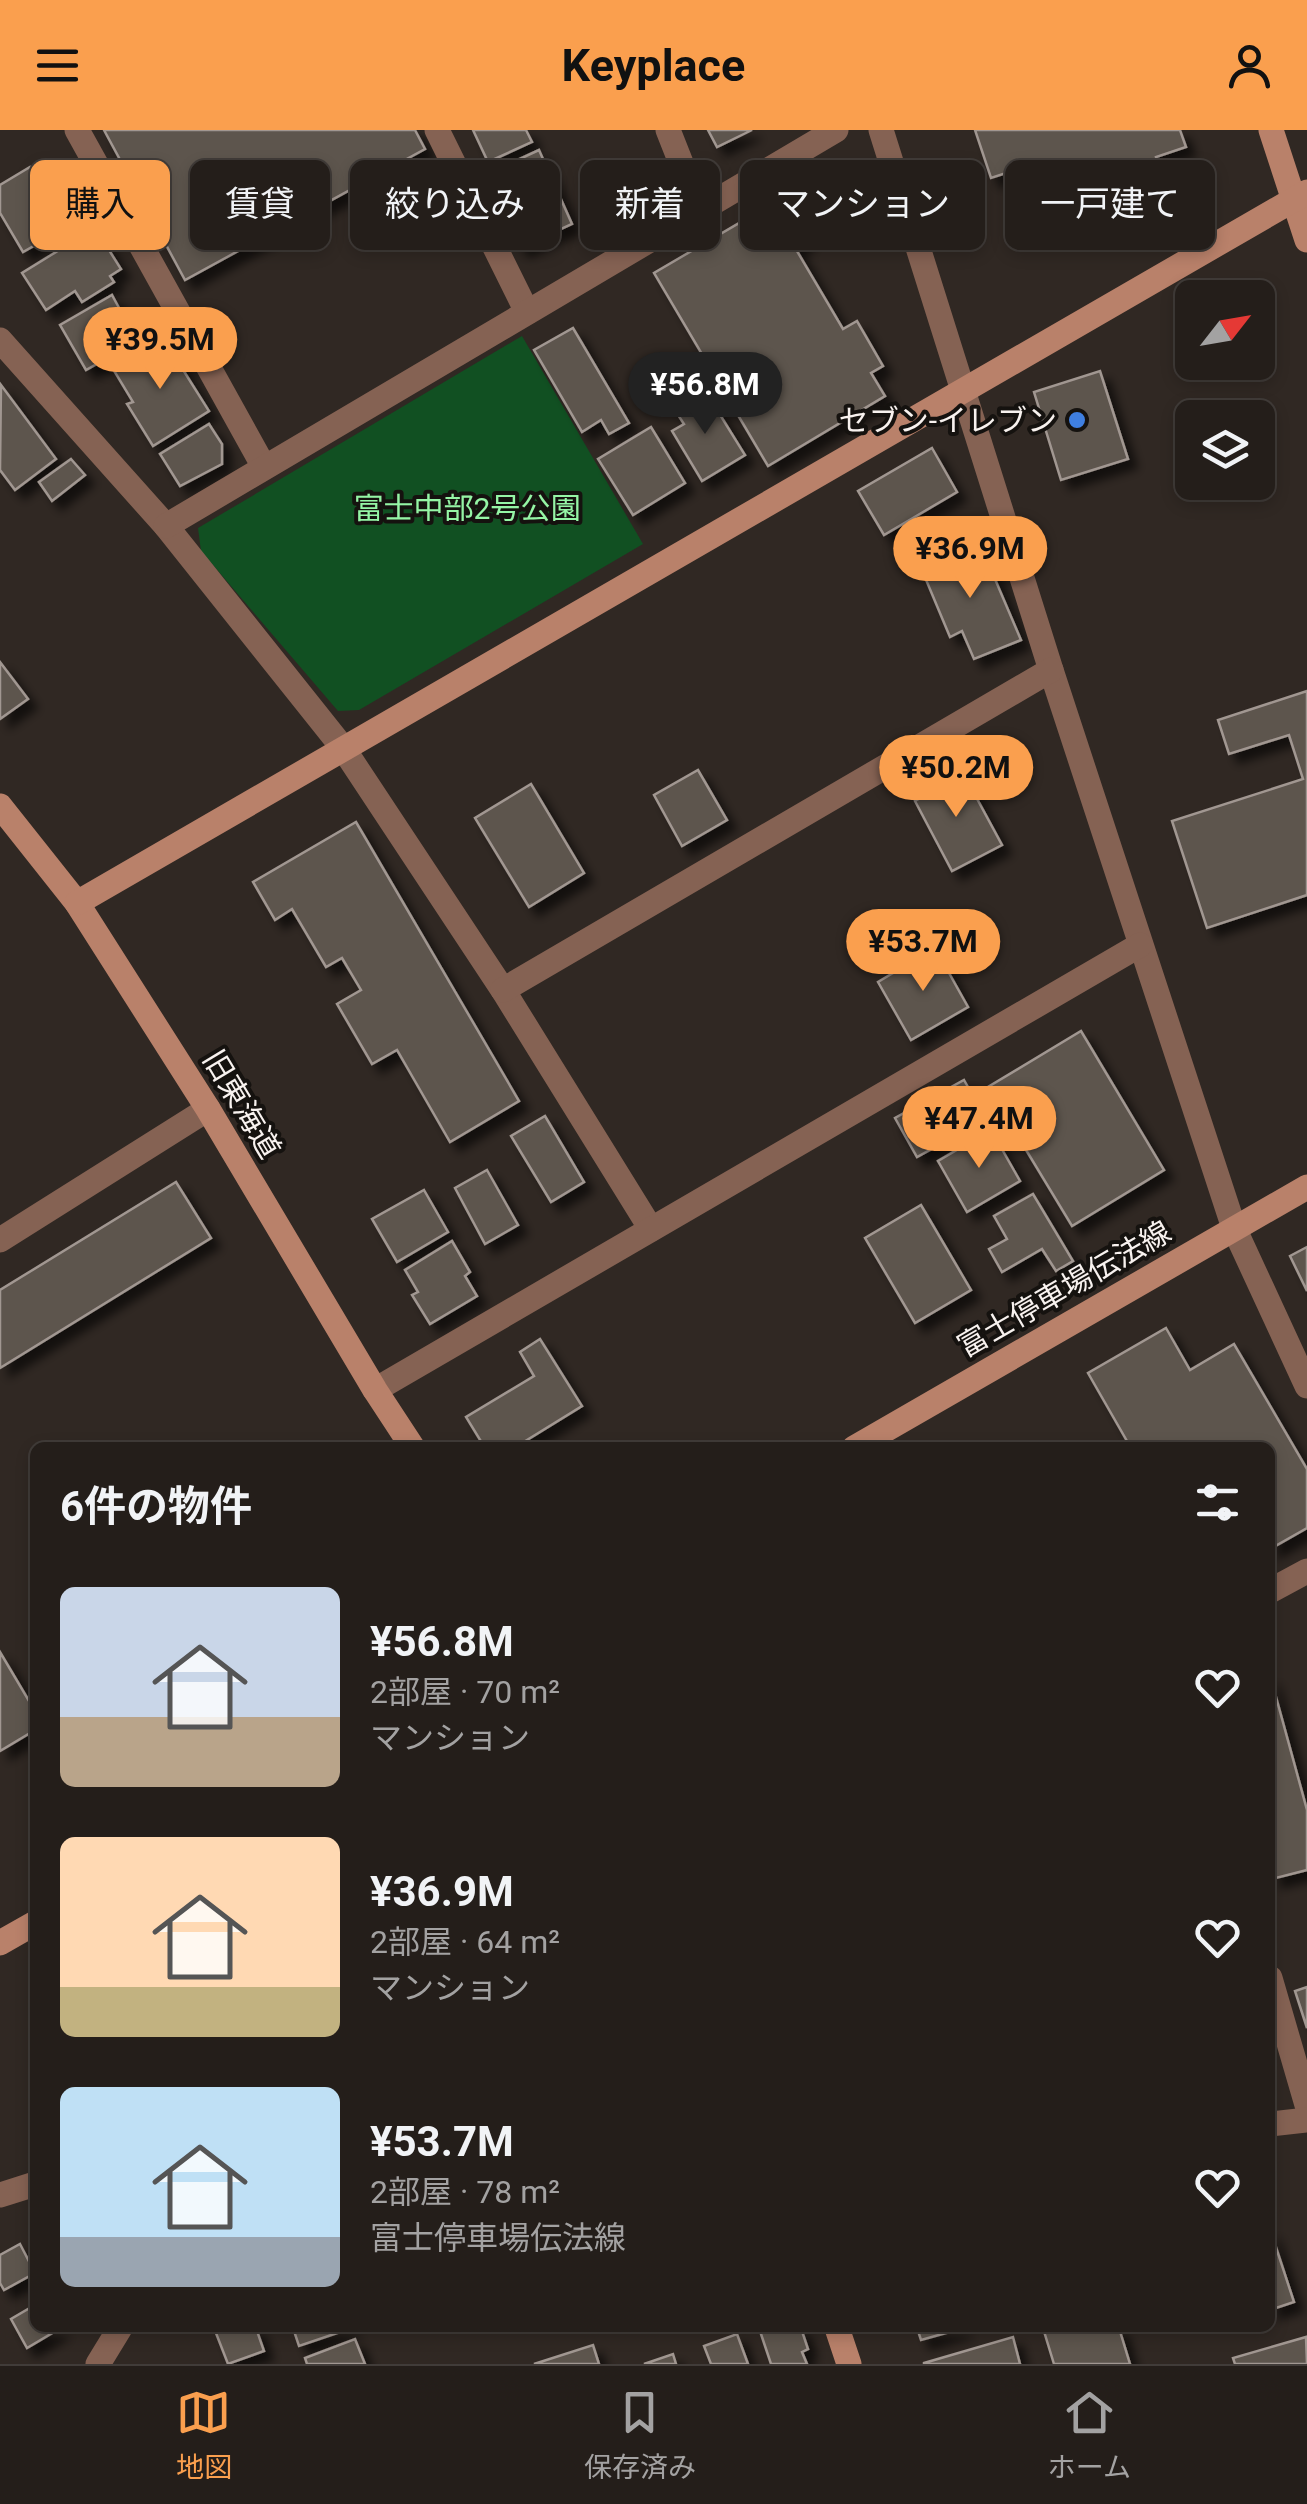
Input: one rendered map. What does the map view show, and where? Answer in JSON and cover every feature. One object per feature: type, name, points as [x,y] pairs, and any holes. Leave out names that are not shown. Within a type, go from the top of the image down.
[{"type":"street","points":[[78,130],[264,467]]},
{"type":"street","points":[[438,130],[527,312]]},
{"type":"street","points":[[668,130],[680,160]]},
{"type":"street","points":[[720,198],[836,130]]},
{"type":"street","points":[[881,130],[1051,670],[1234,1228],[1307,1386]]},
{"type":"street","points":[[1271,130],[1300,196],[1307,240]]},
{"type":"street","points":[[78,902],[1300,196]]},
{"type":"street","points":[[166,526],[632,250]]},
{"type":"street","points":[[0,340],[166,526],[344,748],[503,990],[651,1229]]},
{"type":"street","points":[[503,990],[1051,670]]},
{"type":"street","name":"旧東海道","points":[[0,806],[78,902],[409,1442]]},
{"type":"street","points":[[375,1390],[1140,945]]},
{"type":"street","points":[[0,1240],[208,1109]]},
{"type":"street","name":"富士停車場伝法線","points":[[864,1442],[1307,1187]]},
{"type":"street","points":[[1275,1587],[1307,1571]]},
{"type":"street","points":[[0,1943],[30,1926]]},
{"type":"street","points":[[1275,1995],[1307,2105]]},
{"type":"street","points":[[1275,2123],[1307,2120]]},
{"type":"street","points":[[0,2195],[30,2186]]},
{"type":"street","points":[[98,2364],[118,2332]]},
{"type":"street","points":[[838,2332],[849,2364]]},
{"type":"green space","name":"富士中部2号公園","points":[[522,336],[643,544],[359,710],[338,711],[201,551],[198,528]]},
{"type":"building","points":[[104,130],[415,130],[425,149],[405,160],[350,160],[350,190],[330,201],[330,160],[190,160],[190,250],[240,250],[185,280],[169,250],[170,160],[120,160]]},
{"type":"building","points":[[473,130],[526,130],[532,142],[487,160]]},
{"type":"building","points":[[708,130],[752,130],[717,147]]},
{"type":"building","points":[[975,130],[1180,130],[1186,147],[1156,157],[1157,160],[1005,160],[1005,173],[991,178]]},
{"type":"building","points":[[539,150],[543,160],[517,160]]},
{"type":"building","points":[[30,167],[30,248],[23,252],[0,213],[0,185]]},
{"type":"building","points":[[560,197],[572,224],[560,230]]},
{"type":"building","points":[[740,222],[740,250],[796,250],[843,329],[857,321],[883,366],[871,373],[885,396],[768,466],[654,273],[693,250],[720,250],[720,234]]},
{"type":"building","points":[[59,250],[109,250],[121,269],[110,276],[114,282],[82,302],[75,291],[46,310],[22,273]]},
{"type":"building","points":[[112,295],[137,341],[86,370],[60,325]]},
{"type":"building","points":[[573,328],[629,423],[609,434],[601,420],[582,432],[534,350]]},
{"type":"building","points":[[163,338],[209,411],[153,446],[127,404],[133,402],[113,369]]},
{"type":"building","points":[[1100,371],[1128,459],[1061,480],[1034,392]]},
{"type":"building","points":[[1,385],[56,459],[15,490],[0,470]]},
{"type":"building","points":[[693,391],[705,411],[714,405],[745,455],[702,481],[672,431],[684,424],[671,404]]},
{"type":"building","points":[[209,424],[222,444],[222,464],[180,486],[160,454]]},
{"type":"building","points":[[651,427],[685,483],[633,515],[598,459]]},
{"type":"building","points":[[932,448],[957,492],[884,535],[858,491]]},
{"type":"building","points":[[71,459],[85,475],[52,501],[39,482]]},
{"type":"building","points":[[968,542],[979,569],[989,565],[1021,640],[974,659],[962,631],[950,637],[919,563]]},
{"type":"building","points":[[0,662],[28,699],[0,719]]},
{"type":"building","points":[[1307,691],[1307,895],[1207,928],[1172,821],[1303,779],[1289,735],[1229,754],[1218,720]]},
{"type":"building","points":[[946,768],[958,790],[969,784],[1002,845],[952,871],[915,801],[924,796],[917,783]]},
{"type":"building","points":[[698,770],[727,820],[682,846],[654,795]]},
{"type":"building","points":[[531,784],[584,873],[529,907],[475,818]]},
{"type":"building","points":[[356,822],[519,1101],[450,1142],[397,1050],[372,1064],[337,1004],[361,990],[342,958],[326,967],[292,909],[275,920],[253,882]]},
{"type":"building","points":[[935,948],[968,1007],[911,1040],[878,982]]},
{"type":"building","points":[[1081,1031],[1164,1170],[1072,1226],[988,1087]]},
{"type":"building","points":[[964,1080],[986,1119],[917,1157],[895,1118]]},
{"type":"building","points":[[545,1116],[584,1182],[551,1202],[511,1136]]},
{"type":"building","points":[[991,1130],[1020,1181],[967,1212],[938,1161]]},
{"type":"building","points":[[487,1170],[518,1225],[485,1244],[455,1188]]},
{"type":"building","points":[[176,1182],[211,1238],[0,1368],[0,1290]]},
{"type":"building","points":[[424,1190],[448,1232],[397,1262],[372,1219]]},
{"type":"building","points":[[1033,1194],[1073,1261],[1056,1271],[1042,1249],[1002,1272],[989,1249],[1007,1239],[994,1216]]},
{"type":"building","points":[[921,1205],[971,1290],[915,1323],[865,1238]]},
{"type":"building","points":[[452,1241],[470,1272],[465,1276],[477,1296],[430,1324],[412,1295],[418,1292],[405,1270]]},
{"type":"building","points":[[1307,1247],[1307,1291],[1290,1256]]},
{"type":"building","points":[[1166,1328],[1190,1370],[1234,1344],[1307,1469],[1307,1528],[1275,1546],[1275,1442],[1128,1442],[1088,1373]]},
{"type":"building","points":[[540,1339],[582,1406],[524,1442],[481,1442],[466,1417],[534,1376],[520,1352]]},
{"type":"building","points":[[0,1652],[30,1703],[30,1733],[0,1751]]},
{"type":"building","points":[[1275,1693],[1307,1810],[1307,1870],[1275,1878]]},
{"type":"building","points":[[1307,1987],[1307,2028],[1295,1991]]},
{"type":"building","points":[[20,2244],[30,2263],[30,2276],[4,2290],[0,2283],[0,2255]]},
{"type":"building","points":[[1275,2244],[1294,2302],[1275,2308]]},
{"type":"building","points":[[30,2308],[30,2332],[54,2332],[27,2348],[11,2319]]},
{"type":"building","points":[[216,2332],[257,2332],[264,2351],[228,2364]]},
{"type":"building","points":[[294,2332],[340,2332],[299,2346]]},
{"type":"building","points":[[760,2332],[802,2332],[808,2349],[802,2352],[807,2364],[771,2364]]},
{"type":"building","points":[[918,2332],[950,2332],[921,2340]]},
{"type":"building","points":[[1044,2332],[1120,2332],[1130,2364],[1054,2364]]},
{"type":"building","points":[[737,2334],[748,2364],[711,2364],[704,2346]]},
{"type":"building","points":[[1013,2337],[1020,2364],[924,2364],[924,2363]]},
{"type":"building","points":[[1306,2337],[1307,2364],[1235,2364],[1233,2358]]},
{"type":"building","points":[[355,2339],[365,2364],[307,2364],[305,2358]]},
{"type":"building","points":[[593,2345],[599,2364],[534,2364]]},
{"type":"building","points":[[673,2354],[676,2364],[644,2364]]},
{"type":"place","name":"セブン-イレブン","points":[[1077,420]]}]
